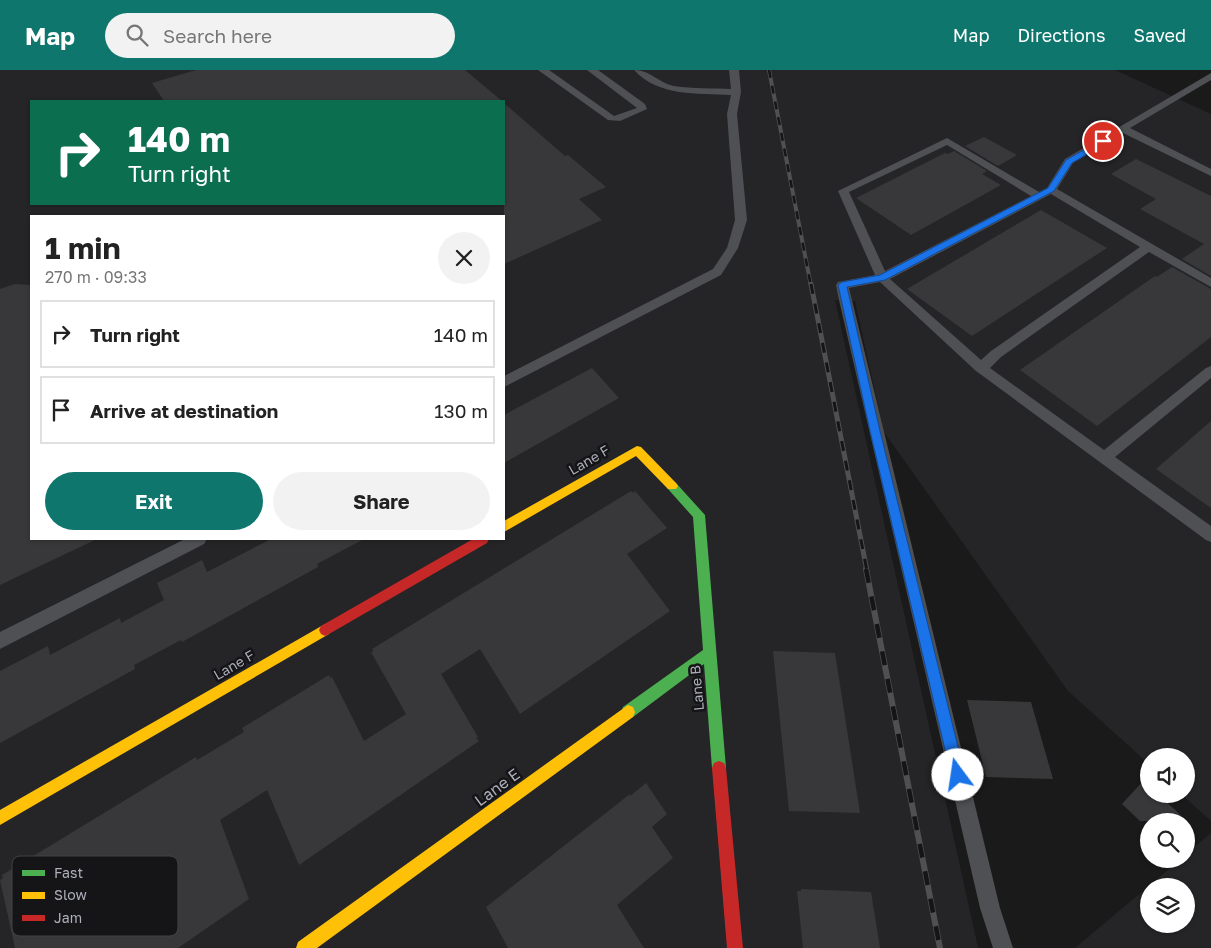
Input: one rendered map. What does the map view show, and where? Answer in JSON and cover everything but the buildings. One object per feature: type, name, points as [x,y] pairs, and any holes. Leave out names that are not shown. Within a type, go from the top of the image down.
[{"type":"street","name":"Lane F","points":[[505,526],[637,450]]},
{"type":"street","name":"Lane B","points":[[637,450],[699,515],[735,948]]},
{"type":"street","name":"Lane F","points":[[0,818],[481,540]]},
{"type":"street","name":"Lane E","points":[[304,948],[709,653]]},
{"type":"lane","points":[[543,70],[611,118],[617,119],[642,109],[642,106],[592,70]]},
{"type":"lane","points":[[639,70],[660,85],[675,89],[736,92]]},
{"type":"lane","points":[[505,381],[717,272],[726,260],[738,235],[741,220],[732,114],[736,92],[734,70]]},
{"type":"lane","points":[[1003,948],[990,908],[842,285],[882,278],[1051,190],[1069,161],[1211,76]]},
{"type":"lane","points":[[1124,129],[1211,173]]},
{"type":"lane","points":[[1038,196],[947,141],[843,191],[882,278],[981,368],[1211,535]]},
{"type":"lane","points":[[1051,190],[1211,283]]},
{"type":"lane","points":[[981,368],[996,354],[1148,247]]},
{"type":"lane","points":[[1104,458],[1211,371]]},
{"type":"lane","points":[[0,641],[197,540]]},
{"type":"shaded area","points":[[0,70],[1115,70],[1211,114],[1211,821],[1191,803],[1195,803],[1195,748],[1140,748],[1140,756],[1068,691],[884,432],[855,301],[835,300],[978,948],[0,948]]},
{"type":"shaded area","points":[[1211,833],[1211,948],[1075,948],[1140,893],[1140,933],[1195,933],[1195,878],[1158,878],[1170,868],[1195,868],[1195,846]]},
{"type":"railway","points":[[769,70],[811,286]]},
{"type":"railway","points":[[811,284],[867,571]]},
{"type":"railway","points":[[866,569],[940,948]]},
{"type":"traffic: fast","points":[[672,486],[699,515],[719,768]]},
{"type":"traffic: fast","points":[[628,712],[709,653]]},
{"type":"traffic: slow","points":[[505,526],[637,450],[672,486]]},
{"type":"traffic: slow","points":[[0,818],[325,630]]},
{"type":"traffic: slow","points":[[304,948],[628,712]]},
{"type":"traffic: jam","points":[[325,630],[481,540]]},
{"type":"traffic: jam","points":[[719,768],[735,948]]},
{"type":"route","points":[[958,775],[875,431],[842,285],[882,278],[1051,190],[1069,161],[1103,141]]}]
